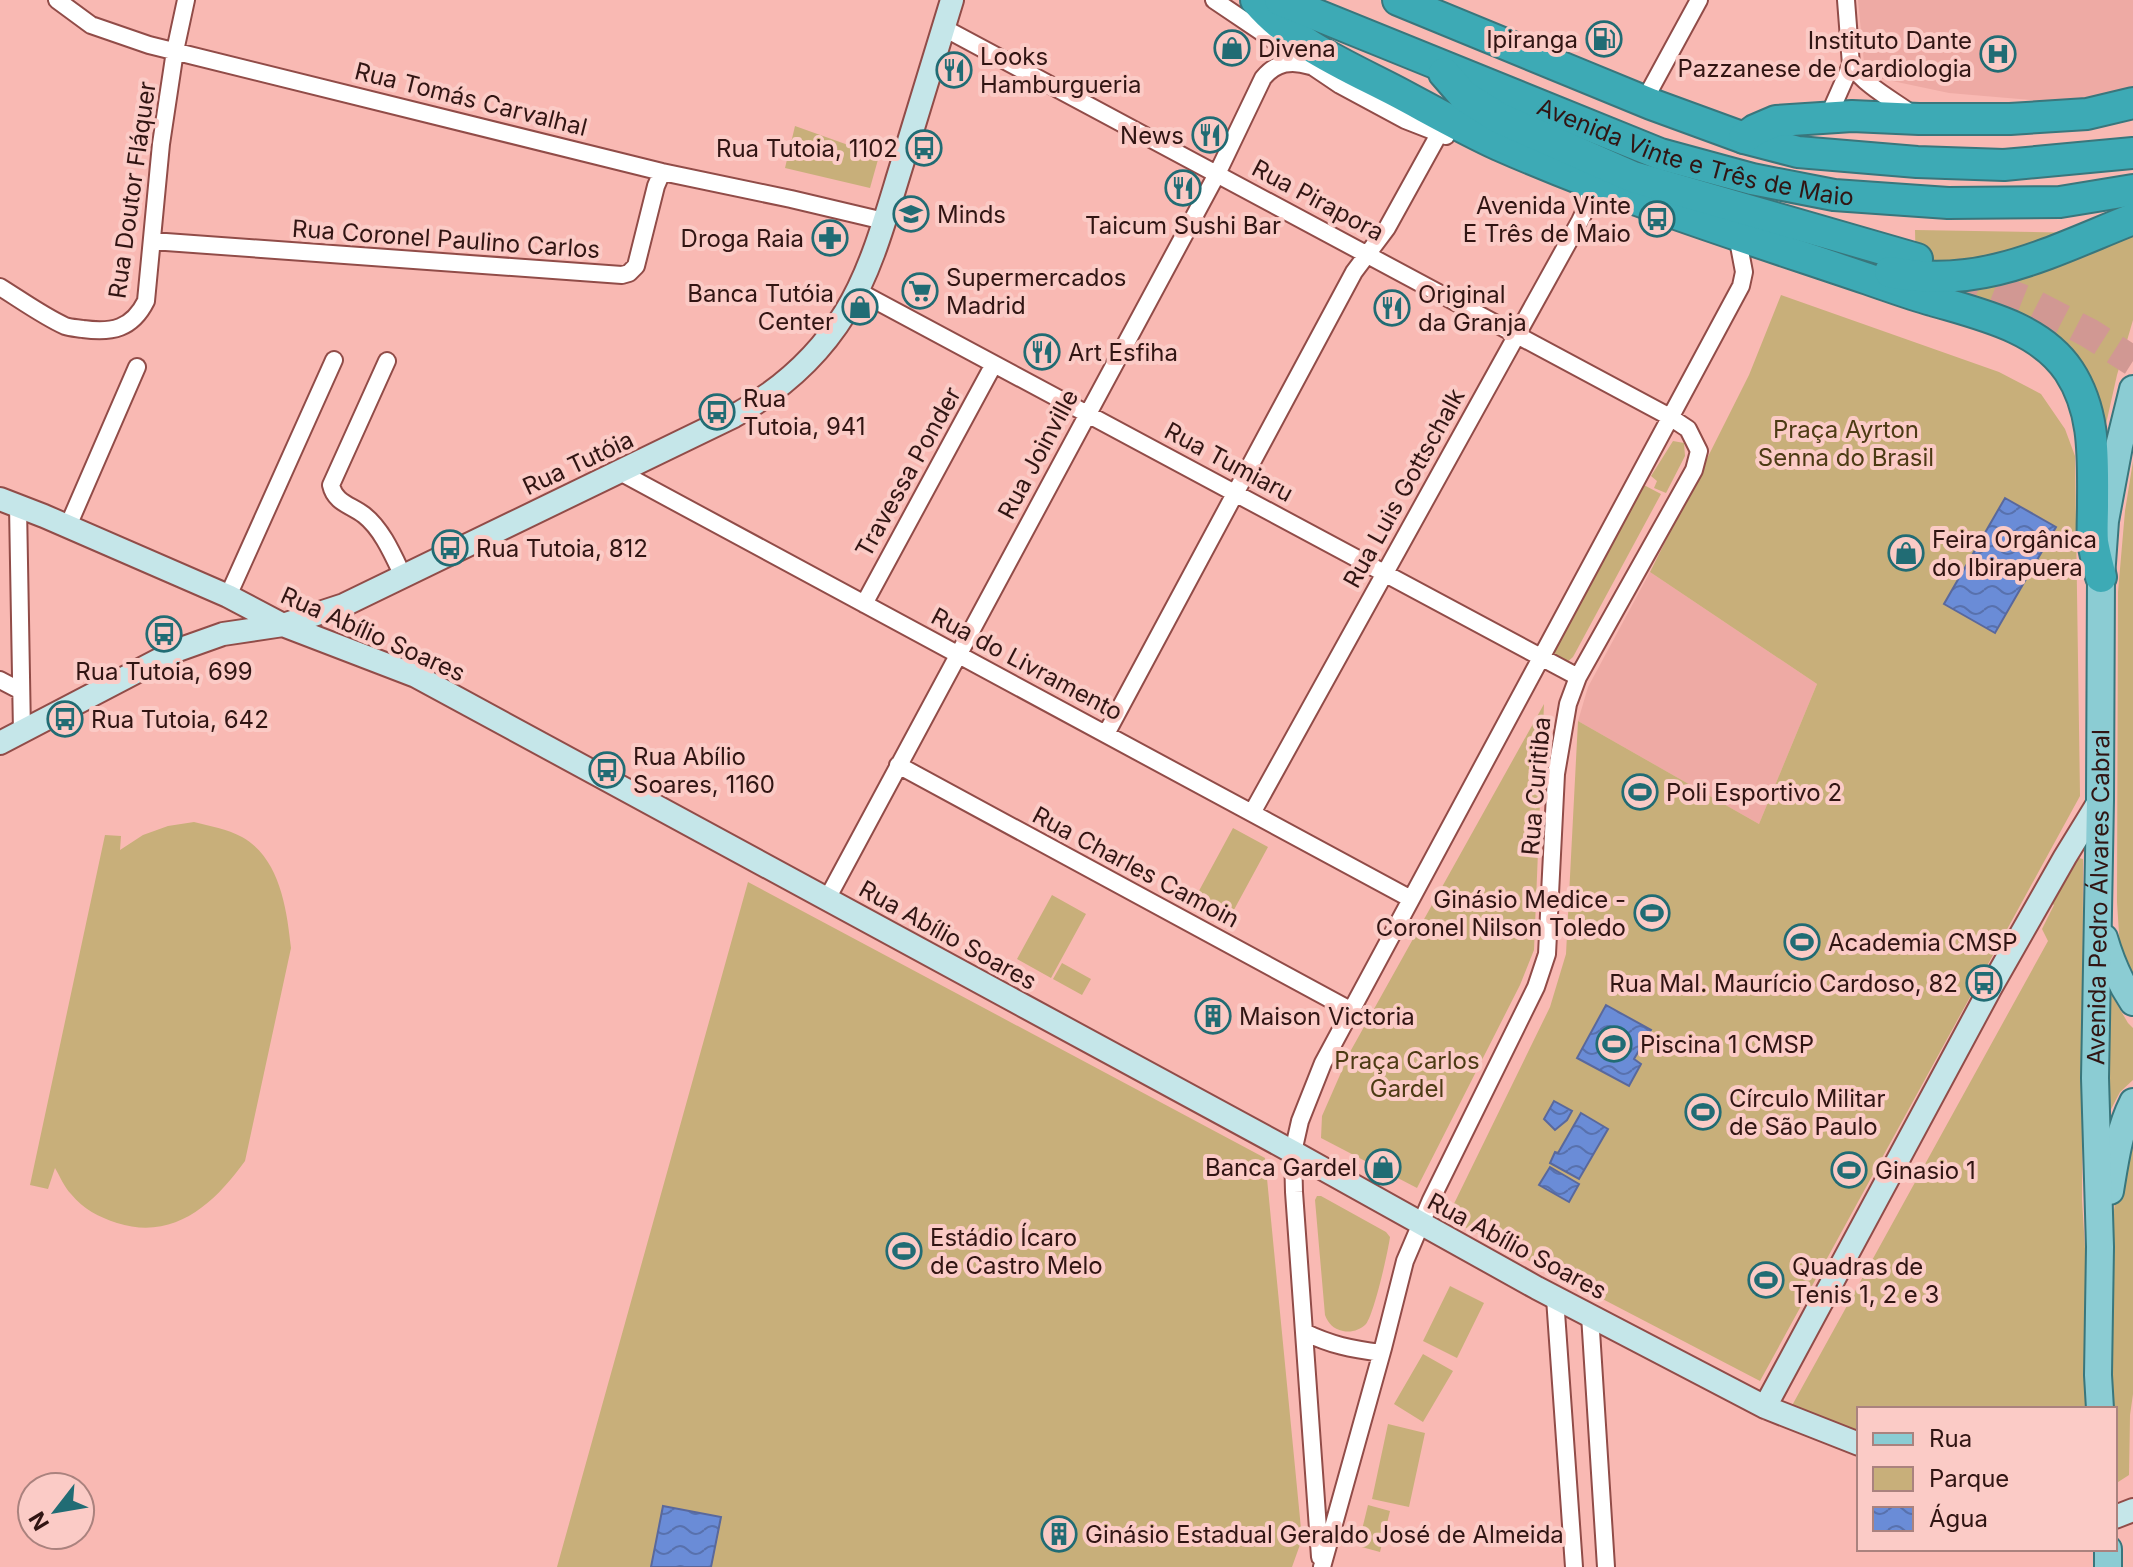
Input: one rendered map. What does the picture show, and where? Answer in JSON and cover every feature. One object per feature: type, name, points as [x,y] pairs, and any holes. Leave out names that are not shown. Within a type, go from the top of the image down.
[{"type":"highway","points":[[1256,0],[1270,16],[1315,50],[1496,144],[1590,183],[1967,310],[2030,336],[2051,351],[2068,370],[2088,415],[2093,442],[2093,540],[2101,577]]},
{"type":"highway","name":"Avenida Vinte e Três de Maio","points":[[1280,0],[1660,154],[1752,179],[1834,195],[1948,203],[2060,202],[2133,190]]},
{"type":"highway","name":"Avenida Vinte e Três de Maio","points":[[1398,0],[1644,101],[1744,138],[1798,152],[1917,162],[2004,165],[2133,153]]},
{"type":"highway","points":[[1438,64],[1464,96],[1499,118],[1633,177],[1917,259]]},
{"type":"highway","points":[[1744,138],[1776,121],[1852,116],[2010,119],[2087,114],[2133,103]]},
{"type":"highway","points":[[1841,270],[1865,266],[1930,277],[1992,272],[2022,264],[2133,219]]},
{"type":"main road","name":"Avenida Pedro Álvares Cabral","points":[[2100,1407],[2100,1247],[2095,1078],[2101,577],[2105,521],[2133,389]]},
{"type":"main road","points":[[2098,915],[2110,959],[2133,1002]]},
{"type":"main road","points":[[2100,1247],[2118,1145],[2133,1102]]},
{"type":"street","name":"Rua Tomás Carvalhal","points":[[57,0],[91,25],[149,45],[662,172],[884,221]]},
{"type":"street","name":"Rua Doutor Fláquer","points":[[0,287],[68,327],[105,332],[122,327],[135,317],[146,301],[161,144],[186,0]]},
{"type":"street","name":"Rua Tutóia","points":[[0,743],[178,650],[223,634],[283,625],[344,605],[734,416],[793,377],[846,312],[874,249],[952,0]]},
{"type":"street","points":[[1214,0],[1340,85],[1405,120],[1466,142],[1496,144]]},
{"type":"street","points":[[1644,101],[1699,0]]},
{"type":"street","points":[[1828,117],[1851,65],[1846,0]]},
{"type":"street","name":"Rua Pirapora","points":[[944,28],[1670,417]]},
{"type":"street","name":"Rua Joinville","points":[[827,899],[1217,174],[1266,73],[1288,63],[1310,66]]},
{"type":"street","points":[[1851,65],[1870,87],[1919,119]]},
{"type":"street","points":[[1106,734],[1354,272],[1387,228],[1439,134]]},
{"type":"street","name":"Rua Coronel Paulino Carlos","points":[[152,241],[622,275],[636,266],[662,172]]},
{"type":"street","name":"Rua Luis Gottschalk","points":[[1252,813],[1584,213],[1590,183]]},
{"type":"street","name":"Rua Curitiba","points":[[1321,1567],[1294,1192],[1293,1152],[1300,1121],[1323,1063],[1741,286],[1744,272],[1737,235]]},
{"type":"street","name":"Rua Tumiaru","points":[[856,290],[1578,677]]},
{"type":"street","points":[[228,596],[334,360]]},
{"type":"street","points":[[387,361],[331,485],[337,498],[366,516],[389,547],[403,576]]},
{"type":"street","name":"Travessa Ponder","points":[[864,604],[994,364]]},
{"type":"street","points":[[68,526],[137,367]]},
{"type":"street","name":"Rua Curitiba","points":[[1321,1567],[1405,1261],[1536,987],[1547,954],[1556,774],[1568,704],[1578,677],[1697,461],[1699,451],[1688,429],[1670,417]]},
{"type":"street","name":"Rua do Livramento","points":[[620,472],[1411,899]]},
{"type":"street","points":[[9,503],[22,732]]},
{"type":"street","name":"Rua Abílio Soares","points":[[9,503],[228,596],[283,625],[416,676],[1293,1152],[1555,1298],[1765,1407],[1857,1443]]},
{"type":"street","points":[[0,680],[21,691]]},
{"type":"street","name":"Rua Charles Camoin","points":[[898,765],[1352,1011]]},
{"type":"street","points":[[1765,1407],[1991,987],[2100,800]]},
{"type":"street","points":[[1555,1298],[1574,1567]]},
{"type":"street","points":[[1590,1315],[1606,1567]]},
{"type":"street","points":[[1304,1332],[1329,1344],[1381,1353]]},
{"type":"shaded area","name":"Instituto Dante Pazzanese de Cardiologia","points":[[1858,0],[2133,0],[2133,89],[2077,104],[1949,93],[1878,78],[1868,71],[1864,63]]},
{"type":"shaded area","points":[[1650,572],[1817,684],[1759,824],[1578,721],[1588,687]]},
{"type":"green space","points":[[795,126],[879,156],[870,188],[785,168]]},
{"type":"green space","points":[[2133,225],[2133,320],[2106,424],[2097,399],[1970,296],[1916,273],[1915,230],[2089,233]]},
{"type":"green space","name":"Praça Ayrton Senna do Brasil","points":[[1781,295],[1999,372],[2041,394],[2065,429],[2075,456],[2080,796],[1760,1381],[1447,1218],[1550,1007],[1566,954],[1578,721],[1759,824],[1817,684],[1650,572],[1749,375]]},
{"type":"green space","points":[[1673,441],[1684,443],[1685,456],[1666,493],[1654,488],[1657,481],[1651,476]]},
{"type":"green space","points":[[2133,461],[2133,983],[2120,949],[2117,902],[2118,592]]},
{"type":"green space","points":[[1642,484],[1661,494],[1573,657],[1565,664],[1557,661],[1554,652]]},
{"type":"green space","name":"Praça Carlos Gardel","points":[[1544,704],[1534,950],[1520,985],[1417,1188],[1321,1138],[1322,1116],[1350,1052]]},
{"type":"green space","points":[[194,822],[242,837],[265,858],[284,902],[291,948],[245,1161],[220,1191],[191,1215],[157,1227],[138,1227],[110,1221],[86,1208],[69,1191],[55,1168],[48,1189],[30,1185],[105,835],[121,836],[120,850],[143,835],[168,826]]},
{"type":"green space","points":[[1233,828],[1268,847],[1229,919],[1194,900]]},
{"type":"green space","points":[[2075,857],[2083,859],[2082,1200],[2095,1407],[1857,1407],[1857,1436],[1789,1411],[2048,941],[2042,929],[2054,905],[2049,902]]},
{"type":"green space","points":[[748,882],[1265,1158],[1302,1539],[1292,1567],[557,1567]]},
{"type":"green space","points":[[1052,895],[1086,914],[1051,978],[1017,959]]},
{"type":"green space","points":[[1062,963],[1091,979],[1082,995],[1053,979]]},
{"type":"green space","points":[[2111,994],[2133,1028],[2133,1080],[2120,1092],[2108,1115]]},
{"type":"green space","points":[[2133,1118],[2133,1394],[2129,1475],[2117,1483],[2117,1407],[2108,1407],[2107,1254],[2124,1147]]},
{"type":"green space","points":[[1317,1196],[1386,1232],[1390,1237],[1369,1318],[1366,1324],[1355,1330],[1346,1332],[1336,1329],[1325,1315]]},
{"type":"green space","points":[[1450,1286],[1484,1303],[1457,1358],[1423,1341]]},
{"type":"green space","points":[[1423,1354],[1453,1371],[1423,1422],[1394,1404]]},
{"type":"green space","points":[[1388,1424],[1425,1433],[1409,1507],[1372,1499]]},
{"type":"green space","points":[[1368,1505],[1390,1511],[1380,1552],[1358,1546]]},
{"type":"water","points":[[2005,498],[2056,527],[1995,633],[1944,604]]},
{"type":"water","name":"Piscina 1 CMSP","points":[[1606,1005],[1651,1030],[1634,1059],[1641,1064],[1629,1086],[1577,1058]]},
{"type":"water","points":[[1554,1101],[1572,1111],[1555,1130],[1544,1119]]},
{"type":"water","points":[[1581,1113],[1608,1129],[1579,1179],[1550,1163]]},
{"type":"water","points":[[1550,1167],[1579,1184],[1569,1202],[1539,1185]]},
{"type":"water","points":[[663,1506],[721,1517],[711,1567],[651,1567]]},
{"type":"tunnel","points":[[1953,272],[2027,301],[2089,333],[2133,361]]},
{"type":"place","name":"Ipiranga","points":[[1604,39]]},
{"type":"place","name":"Divena","points":[[1232,48]]},
{"type":"place","name":"Instituto Dante Pazzanese de Cardiologia","points":[[1998,54]]},
{"type":"place","name":"Looks Hamburgueria","points":[[954,70]]},
{"type":"place","name":"News","points":[[1210,135]]},
{"type":"place","name":"Rua Tutoia, 1102","points":[[924,148]]},
{"type":"place","name":"Taicum Sushi Bar","points":[[1183,188]]},
{"type":"place","name":"Minds","points":[[911,214]]},
{"type":"place","name":"Avenida Vinte E Três de Maio","points":[[1657,219]]},
{"type":"place","name":"Droga Raia","points":[[830,238]]},
{"type":"place","name":"Supermercados Madrid","points":[[920,291]]},
{"type":"place","name":"Banca Tutóia Center","points":[[860,307]]},
{"type":"place","name":"Original da Granja","points":[[1392,308]]},
{"type":"place","name":"Art Esfiha","points":[[1042,352]]},
{"type":"place","name":"Rua Tutoia, 941","points":[[717,412]]},
{"type":"place","name":"Rua Tutoia, 812","points":[[450,548]]},
{"type":"place","name":"Feira Orgânica do Ibirapuera","points":[[1906,553]]},
{"type":"place","name":"Rua Tutoia, 699","points":[[164,634]]},
{"type":"place","name":"Rua Tutoia, 642","points":[[65,719]]},
{"type":"place","name":"Rua Abílio Soares, 1160","points":[[607,770]]},
{"type":"place","name":"Poli Esportivo 2","points":[[1640,792]]},
{"type":"place","name":"Ginásio Medice - Coronel Nilson Toledo","points":[[1652,913]]},
{"type":"place","name":"Academia CMSP","points":[[1802,942]]},
{"type":"place","name":"Rua Mal. Maurício Cardoso, 82","points":[[1984,983]]},
{"type":"place","name":"Maison Victoria","points":[[1213,1016]]},
{"type":"place","name":"Piscina 1 CMSP","points":[[1614,1044]]},
{"type":"place","name":"Círculo Militar de São Paulo","points":[[1703,1112]]},
{"type":"place","name":"Banca Gardel","points":[[1383,1167]]},
{"type":"place","name":"Ginasio 1","points":[[1849,1170]]},
{"type":"place","name":"Estádio Ícaro de Castro Melo","points":[[904,1251]]},
{"type":"place","name":"Quadras de Tenis 1, 2 e 3","points":[[1766,1280]]},
{"type":"place","name":"Ginásio Estadual Geraldo José de Almeida","points":[[1059,1534]]}]
